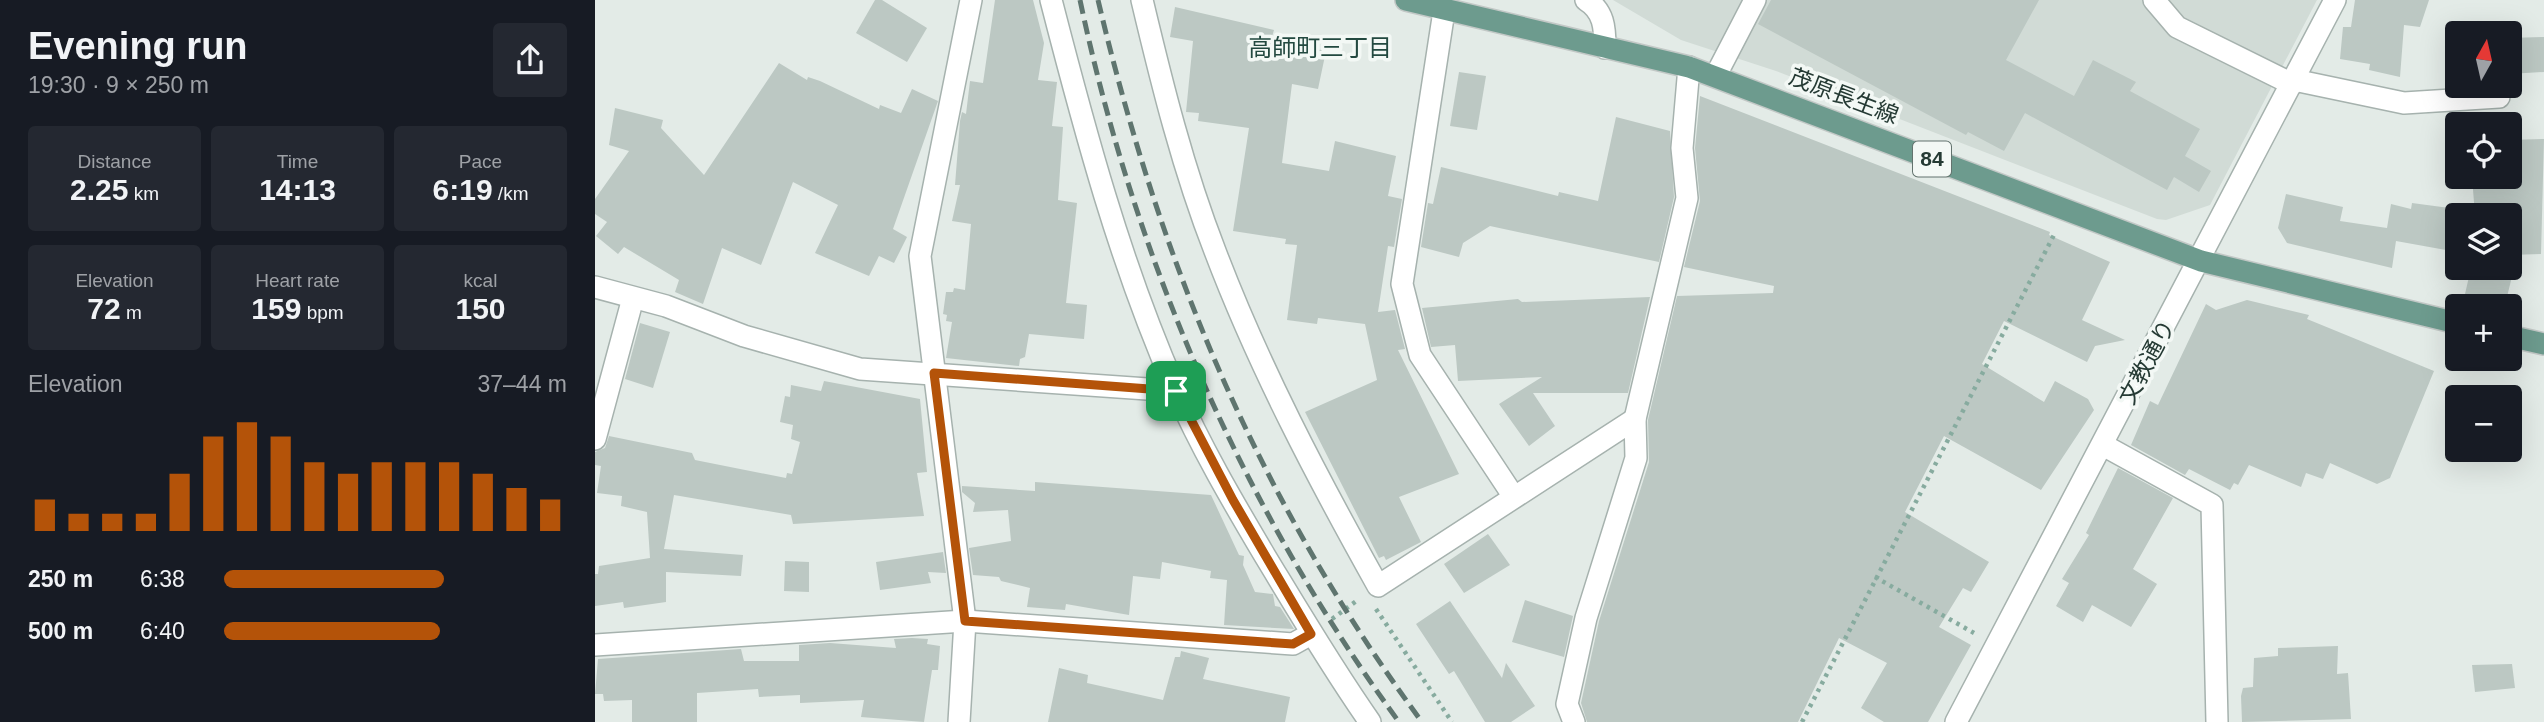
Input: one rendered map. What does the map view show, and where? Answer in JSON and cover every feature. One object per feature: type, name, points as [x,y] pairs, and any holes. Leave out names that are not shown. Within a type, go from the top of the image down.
[{"type":"main road","name":"茂原長生線","points":[[1406,0],[1716,75],[2201,261],[2445,320]]},
{"type":"main road","points":[[2522,339],[2544,344]]},
{"type":"street","points":[[960,722],[965,621],[920,256],[971,0]]},
{"type":"street","points":[[1051,0],[1094,166],[1151,331],[1176,391],[1233,500],[1311,634],[1370,722]]},
{"type":"street","points":[[1142,0],[1175,132],[1214,250],[1269,378],[1326,493],[1378,586],[1635,419]]},
{"type":"street","points":[[1586,0],[1597,7],[1605,27],[1605,48]]},
{"type":"street","points":[[1716,75],[1755,0]]},
{"type":"street","points":[[2154,0],[2177,27],[2293,82],[2404,103],[2483,98]]},
{"type":"street","name":"文教通り","points":[[1956,722],[2201,261],[2335,0]]},
{"type":"street","points":[[1444,10],[1402,284],[1420,355],[1514,497]]},
{"type":"street","points":[[1574,722],[1567,704],[1586,618],[1636,458],[1635,419],[1687,198],[1682,148],[1689,67]]},
{"type":"street","points":[[595,286],[666,306],[744,336],[860,369],[1176,391]]},
{"type":"street","points":[[595,439],[633,298]]},
{"type":"street","points":[[2103,445],[2212,505],[2217,722]]},
{"type":"street","points":[[595,645],[965,621],[1293,644],[1311,634]]},
{"type":"path","points":[[1802,722],[2057,229]]},
{"type":"path","points":[[1875,577],[1996,646]]},
{"type":"path","points":[[1311,634],[1378,586]]},
{"type":"shaded area","points":[[1613,0],[2317,0],[2210,205],[2166,220],[2157,219],[1776,71],[1681,40]]},
{"type":"building","points":[[875,0],[882,0],[927,28],[907,62],[856,33]]},
{"type":"building","points":[[995,0],[1033,0],[1044,43],[1038,80],[1057,82],[1052,126],[1063,127],[1058,200],[1077,203],[1066,303],[1087,305],[1084,339],[1029,334],[1025,357],[1020,359],[1019,366],[946,358],[952,322],[946,321],[947,315],[943,314],[946,292],[953,292],[954,288],[965,290],[971,224],[952,221],[960,185],[955,185],[960,121],[962,112],[966,114],[970,81],[983,83]]},
{"type":"building","points":[[1771,0],[2039,0],[2006,60],[2074,96],[2093,60],[2136,82],[2130,91],[2200,129],[2185,156],[2211,171],[2199,192],[2174,177],[2167,190],[2025,113],[2004,151],[1968,132],[1966,135],[1758,24]]},
{"type":"building","points":[[2355,0],[2429,0],[2420,27],[2404,25],[2400,77],[2369,70],[2370,64],[2340,59],[2343,27],[2351,27]]},
{"type":"building","points":[[1175,7],[1274,30],[1271,40],[1326,51],[1318,89],[1292,84],[1282,163],[1329,171],[1335,141],[1396,156],[1388,196],[1402,199],[1394,247],[1388,246],[1378,312],[1395,310],[1405,349],[1398,350],[1459,474],[1399,497],[1421,542],[1386,560],[1384,556],[1379,558],[1305,412],[1377,380],[1365,324],[1318,318],[1317,324],[1287,320],[1297,245],[1285,244],[1286,239],[1233,231],[1249,128],[1198,121],[1199,113],[1186,112],[1193,41],[1170,37]]},
{"type":"building","points":[[2544,37],[2544,72],[2522,73],[2522,38]]},
{"type":"building","points":[[779,63],[807,80],[808,77],[820,81],[879,109],[880,105],[901,113],[912,89],[938,101],[893,229],[907,237],[894,263],[879,256],[869,276],[815,253],[838,205],[793,182],[761,265],[722,248],[703,304],[675,292],[679,280],[624,247],[618,254],[596,236],[607,222],[595,214],[595,199],[629,151],[609,145],[615,108],[663,120],[661,128],[704,175]]},
{"type":"building","points":[[1459,72],[1486,76],[1477,130],[1450,126]]},
{"type":"building","points":[[1700,96],[2050,232],[2049,235],[2110,262],[2082,320],[2125,340],[2095,346],[2087,362],[2004,321],[1982,364],[2044,402],[2055,381],[2088,399],[2094,410],[2041,490],[1944,436],[1905,512],[1989,562],[1971,592],[1963,588],[1939,627],[1971,645],[1928,722],[1884,722],[1861,708],[1887,663],[1839,638],[1798,722],[1587,722],[1581,703],[1599,621],[1649,462],[1648,420],[1677,296],[1773,293],[1774,286],[1684,267],[1700,201],[1695,148]]},
{"type":"building","points":[[1616,117],[1670,131],[1674,197],[1659,262],[1490,226],[1463,243],[1459,257],[1421,247],[1428,203],[1433,204],[1441,167],[1558,196],[1559,192],[1598,201]]},
{"type":"building","points":[[2544,139],[2541,254],[2522,255],[2522,203],[2474,203],[2473,189],[2522,189],[2522,140]]},
{"type":"building","points":[[2286,194],[2343,207],[2340,221],[2387,228],[2391,204],[2411,209],[2412,203],[2445,207],[2445,250],[2396,241],[2392,268],[2287,243],[2278,228]]},
{"type":"building","points":[[2468,280],[2511,280],[2508,294],[2465,294]]},
{"type":"building","points":[[1650,297],[1628,393],[1533,393],[1555,426],[1529,446],[1499,404],[1542,377],[1458,381],[1455,345],[1431,347],[1422,308],[1518,299],[1522,302]]},
{"type":"building","points":[[2247,300],[2309,315],[2307,319],[2434,371],[2390,478],[2377,484],[2330,463],[2323,479],[2306,473],[2301,487],[2249,465],[2238,485],[2234,483],[2230,490],[2189,469],[2185,475],[2131,445],[2150,401],[2158,405],[2206,304],[2216,310]]},
{"type":"building","points":[[640,323],[670,332],[653,388],[625,379]]},
{"type":"building","points":[[824,381],[920,399],[927,472],[917,473],[924,516],[793,524],[791,515],[674,495],[664,549],[743,555],[741,576],[666,572],[666,602],[624,608],[623,602],[595,606],[595,574],[598,574],[599,566],[650,558],[647,512],[621,506],[622,496],[597,493],[601,466],[595,465],[595,452],[605,448],[609,436],[692,453],[695,460],[786,478],[787,473],[792,474],[800,442],[791,439],[793,425],[780,422],[785,396],[790,397],[791,385],[821,391]]},
{"type":"building","points":[[2118,468],[2173,498],[2133,569],[2157,584],[2131,627],[2092,605],[2083,622],[2056,606],[2069,583],[2062,579],[2089,535],[2086,533]]},
{"type":"building","points":[[1035,482],[1211,495],[1239,555],[1244,556],[1243,565],[1255,592],[1273,594],[1275,606],[1280,607],[1294,629],[1224,625],[1227,580],[1210,578],[1211,571],[1162,562],[1160,579],[1133,576],[1129,615],[1066,604],[1065,610],[1027,607],[1030,588],[1001,581],[999,577],[973,575],[969,548],[1011,541],[1008,510],[973,512],[975,503],[962,492],[962,486],[1035,491]]},
{"type":"building","points":[[1488,534],[1510,565],[1464,593],[1444,564]]},
{"type":"building","points":[[943,552],[946,573],[928,572],[931,583],[880,590],[876,562]]},
{"type":"building","points":[[785,561],[809,562],[809,592],[784,591]]},
{"type":"building","points":[[1525,600],[1573,616],[1564,657],[1512,642]]},
{"type":"building","points":[[1450,601],[1502,678],[1506,663],[1535,706],[1511,722],[1485,722],[1454,671],[1449,674],[1416,624]]},
{"type":"building","points":[[894,639],[928,639],[927,644],[940,646],[938,670],[932,670],[924,722],[861,717],[864,700],[800,703],[800,695],[759,697],[758,689],[697,693],[697,722],[632,722],[632,700],[604,701],[603,694],[595,694],[598,659],[741,649],[744,661],[799,661],[799,645],[830,643],[896,648]]},
{"type":"building","points":[[2338,646],[2337,674],[2348,673],[2351,719],[2242,722],[2241,696],[2243,688],[2253,687],[2254,658],[2278,656],[2278,648]]},
{"type":"building","points":[[1181,651],[1209,658],[1203,679],[1290,697],[1285,722],[1048,722],[1059,668],[1088,675],[1087,683],[1163,700],[1175,657],[1180,657]]},
{"type":"building","points":[[2512,664],[2515,688],[2475,692],[2472,665]]},
{"type":"railway","points":[[1080,0],[1103,97],[1131,192],[1164,286],[1201,378],[1244,468],[1291,555],[1342,640],[1399,722]]},
{"type":"railway","points":[[1098,0],[1123,98],[1152,194],[1185,287],[1223,378],[1264,467],[1311,553],[1364,638],[1422,722]]},
{"type":"district","name":"高師町三丁目","points":[[1320,48]]},
{"type":"route","points":[[934,373],[1176,391],[1233,500],[1311,634],[1293,644],[965,621],[934,373]]}]
